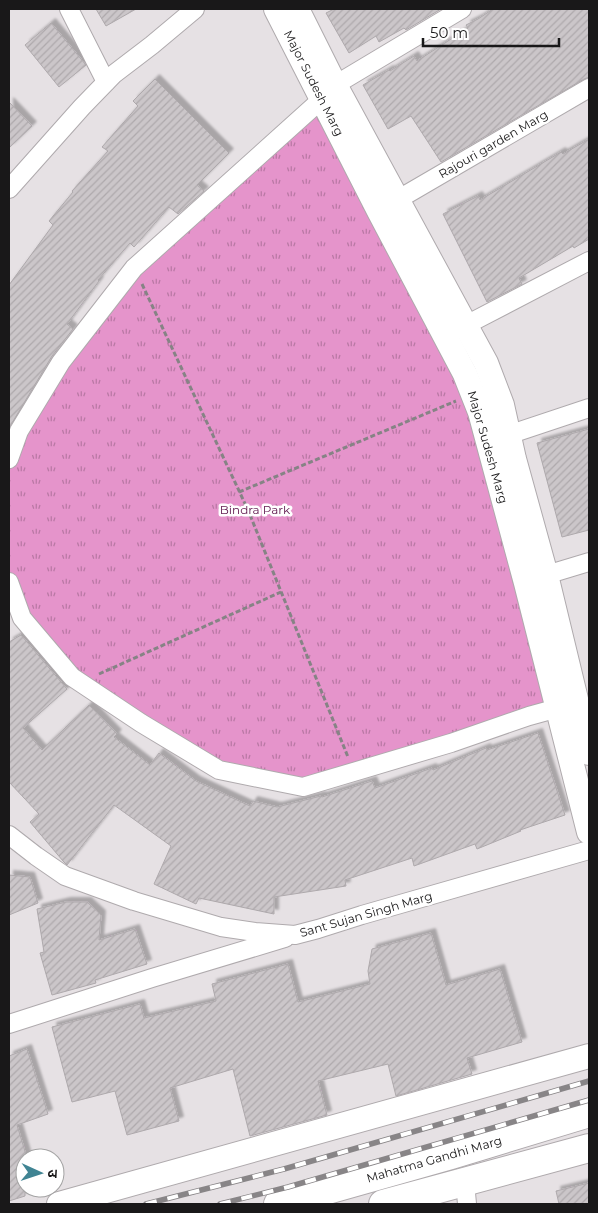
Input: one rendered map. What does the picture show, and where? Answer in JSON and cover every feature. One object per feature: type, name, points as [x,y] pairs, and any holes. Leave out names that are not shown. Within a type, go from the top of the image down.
[{"type":"main road","name":"Mahatma Gandhi Marg","points":[[278,1204],[451,1155],[589,1113]]},
{"type":"main road","points":[[383,1204],[466,1193],[589,1148]]},
{"type":"street","points":[[69,9],[106,82]]},
{"type":"street","points":[[9,189],[114,74],[195,9]]},
{"type":"street","name":"Major Sudesh Marg","points":[[276,9],[397,200],[466,325],[495,384],[546,575],[589,753]]},
{"type":"street","name":"Major Sudesh Marg","points":[[297,9],[328,92],[379,211],[465,374],[480,412],[524,574],[589,832]]},
{"type":"street","points":[[9,460],[19,431],[61,362],[134,268],[328,92],[462,9]]},
{"type":"street","name":"Rajouri garden Marg","points":[[397,200],[589,88]]},
{"type":"street","points":[[466,325],[589,261]]},
{"type":"street","points":[[473,394],[495,384]]},
{"type":"street","points":[[508,435],[589,408]]},
{"type":"street","points":[[546,575],[589,562]]},
{"type":"street","points":[[9,582],[15,621],[72,677],[141,723],[219,770],[303,787],[451,743],[558,708]]},
{"type":"street","name":"Sant Sujan Singh Marg","points":[[9,835],[65,876],[134,901],[222,927],[296,935],[589,850]]},
{"type":"street","points":[[9,1024],[152,978],[296,935]]},
{"type":"street","points":[[58,1204],[589,1056]]},
{"type":"path","points":[[134,268],[240,492],[354,772]]},
{"type":"path","points":[[240,492],[473,394]]},
{"type":"path","points":[[81,683],[281,592]]},
{"type":"green space","name":"Bindra Park","points":[[322,99],[473,394],[558,708],[303,787],[219,770],[81,683],[22,618],[9,582],[9,459],[19,431],[134,268]]},
{"type":"building","points":[[96,9],[136,9],[106,26]]},
{"type":"building","points":[[334,9],[441,9],[406,30],[404,28],[379,42],[376,36],[349,53],[326,13]]},
{"type":"building","points":[[493,9],[589,9],[589,77],[441,162],[411,116],[388,129],[363,85],[414,56],[417,61],[468,28],[466,25]]},
{"type":"building","points":[[51,23],[86,65],[59,87],[25,45]]},
{"type":"building","points":[[155,79],[229,153],[197,185],[204,191],[178,214],[169,207],[134,247],[130,243],[98,280],[67,324],[73,329],[52,356],[9,428],[9,285],[53,225],[49,221],[72,191],[108,151],[102,147],[138,106],[133,101]]},
{"type":"building","points":[[9,102],[32,126],[9,148]]},
{"type":"building","points":[[589,139],[589,239],[574,248],[573,246],[519,278],[522,284],[487,302],[443,214],[478,196],[480,200],[561,152],[563,154]]},
{"type":"building","points":[[589,429],[589,530],[562,537],[537,443]]},
{"type":"building","points":[[21,635],[67,689],[23,728],[42,750],[89,705],[117,734],[114,737],[150,765],[159,753],[196,781],[250,806],[253,801],[277,807],[322,797],[372,781],[375,788],[432,768],[433,770],[486,748],[487,750],[538,733],[565,815],[520,830],[477,849],[475,844],[414,866],[412,858],[345,880],[346,886],[274,897],[274,914],[199,898],[196,904],[154,884],[171,846],[114,805],[67,865],[30,822],[39,814],[9,782],[9,642]]},
{"type":"building","points":[[9,875],[30,877],[38,903],[9,915]]},
{"type":"building","points":[[66,902],[87,902],[101,915],[99,940],[135,929],[147,964],[95,980],[96,983],[52,995],[40,953],[44,952],[37,909]]},
{"type":"building","points":[[431,933],[446,985],[500,969],[522,1042],[467,1058],[472,1074],[396,1096],[388,1064],[318,1081],[327,1115],[250,1136],[233,1069],[170,1088],[179,1121],[127,1135],[115,1091],[72,1102],[52,1027],[140,1004],[144,1018],[216,1001],[212,984],[288,964],[298,1002],[370,984],[368,971],[372,949]]},
{"type":"building","points":[[27,1049],[48,1114],[17,1125],[24,1148],[15,1148],[15,1198],[19,1198],[9,1201],[9,1056]]},
{"type":"building","points":[[589,1183],[589,1204],[559,1204],[556,1191]]},
{"type":"railway","points":[[146,1204],[284,1169],[589,1081]]},
{"type":"railway","points":[[220,1204],[288,1187],[589,1100]]}]
